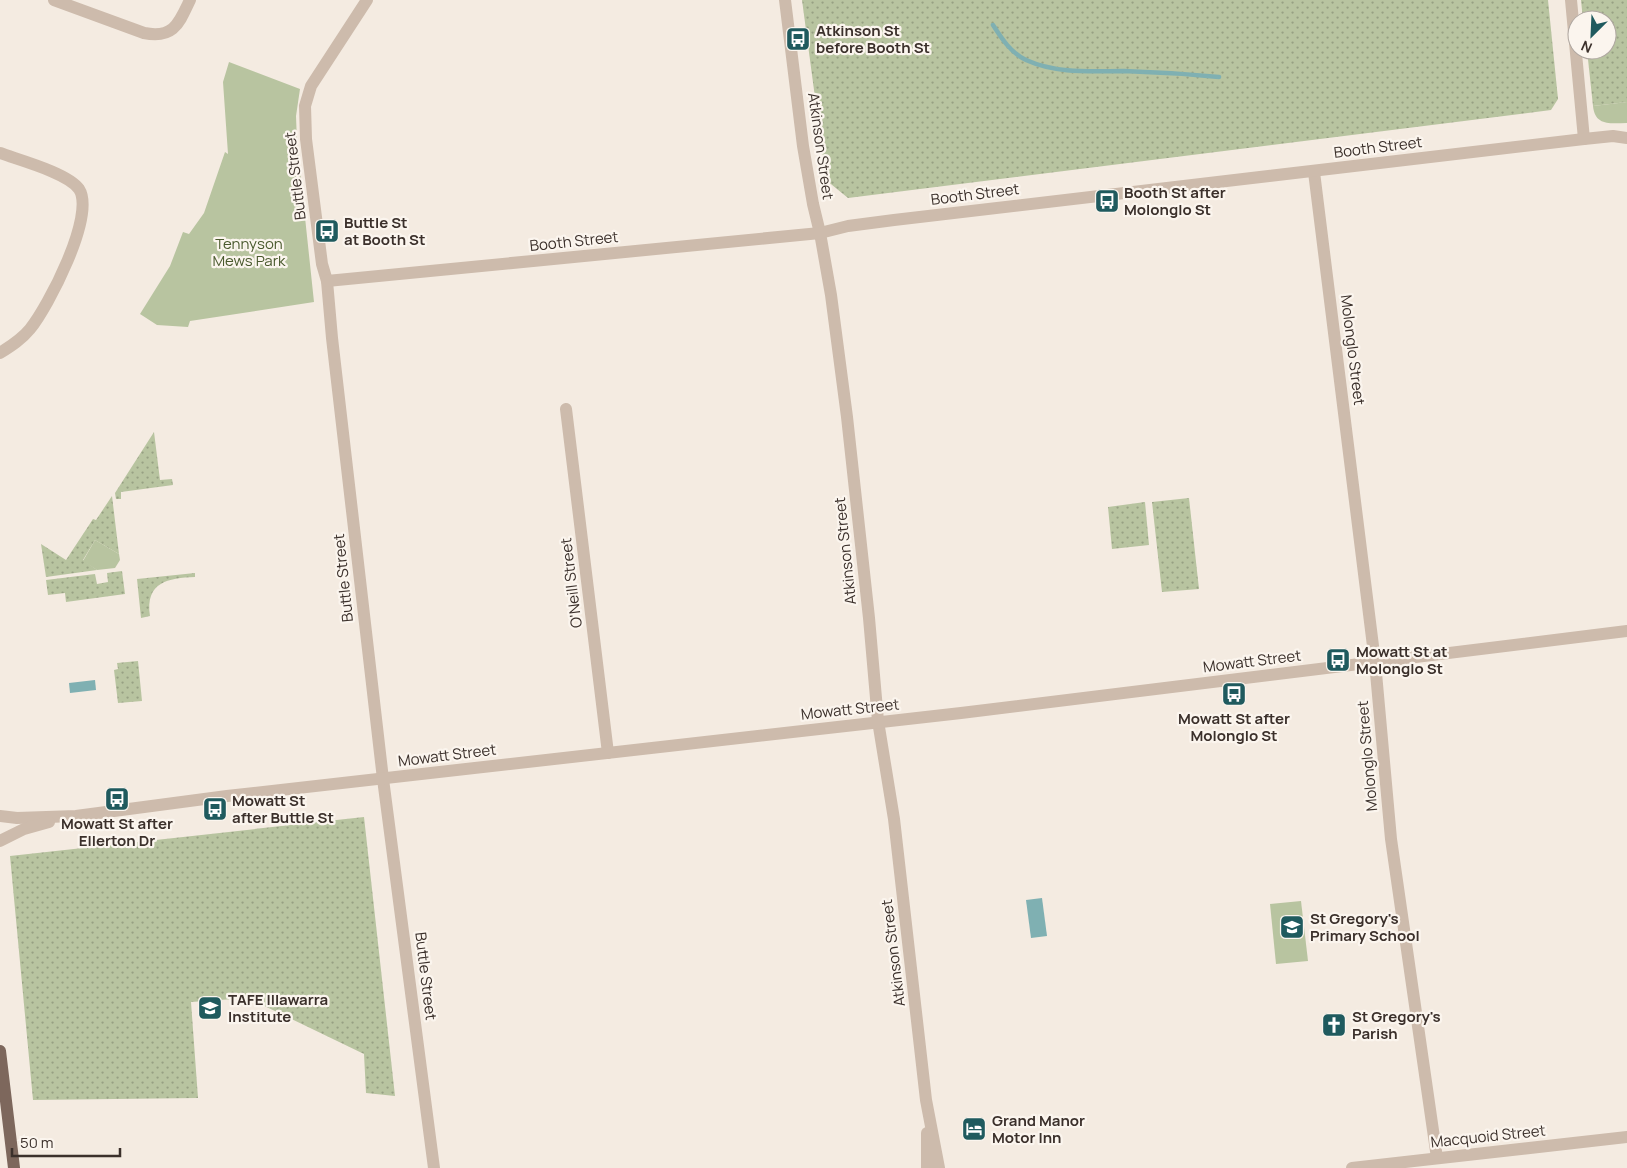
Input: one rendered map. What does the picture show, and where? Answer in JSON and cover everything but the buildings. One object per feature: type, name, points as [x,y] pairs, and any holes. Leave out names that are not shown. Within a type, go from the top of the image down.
[{"type":"main road","points":[[0,1051],[14,1168]]},
{"type":"street","points":[[54,0],[144,33],[154,34],[168,32],[178,25],[190,0]]},
{"type":"street","name":"Buttle Street","points":[[367,0],[311,86],[305,106],[306,139],[322,264],[327,281],[383,779],[434,1168]]},
{"type":"street","name":"Atkinson Street","points":[[785,0],[803,146],[832,295],[869,618],[878,721],[894,819],[926,1100],[939,1168]]},
{"type":"street","points":[[1571,0],[1584,139]]},
{"type":"street","name":"Booth Street","points":[[327,281],[820,233],[848,226],[878,222],[1584,139],[1614,136],[1627,138]]},
{"type":"street","points":[[0,153],[67,178],[79,188],[84,201],[82,216],[67,263],[52,295],[26,334],[0,353]]},
{"type":"street","name":"Molonglo Street","points":[[1314,172],[1375,662],[1391,839],[1437,1158]]},
{"type":"street","name":"O'Neill Street","points":[[566,409],[608,753]]},
{"type":"street","name":"Mowatt Street","points":[[0,816],[17,818],[76,816],[227,796],[961,713],[1627,631]]},
{"type":"street","name":"Mowatt Street","points":[[0,841],[24,829],[76,816]]},
{"type":"street","name":"Atkinson Street","points":[[926,1100],[927,1168]]},
{"type":"street","name":"Macquoid Street","points":[[1352,1168],[1627,1137]]},
{"type":"green space","points":[[802,0],[1548,0],[1558,99],[1551,110],[848,198],[826,180]]},
{"type":"green space","points":[[1581,0],[1627,0],[1627,102],[1593,106],[1588,60],[1617,60],[1617,10],[1582,10]]},
{"type":"green space","name":"Tennyson Mews Park","points":[[229,62],[300,89],[296,116],[297,142],[314,302],[190,321],[188,327],[157,325],[140,314],[170,266],[183,232],[189,234],[204,213],[225,152],[228,154],[223,82]]},
{"type":"green space","points":[[1627,102],[1627,123],[1601,121],[1594,113],[1593,106]]},
{"type":"green space","points":[[154,432],[160,480],[172,479],[173,485],[121,492],[121,499],[116,499],[115,493]]},
{"type":"green space","points":[[112,496],[119,554],[95,540],[83,560],[97,570],[46,577],[41,544],[66,560],[93,519],[96,520]]},
{"type":"green space","points":[[1189,498],[1199,589],[1162,592],[1152,502]]},
{"type":"green space","points":[[1145,502],[1149,545],[1112,549],[1108,507]]},
{"type":"green space","points":[[95,540],[119,554],[120,560],[115,568],[97,570],[83,561]]},
{"type":"green space","points":[[122,571],[125,594],[66,602],[65,593],[48,595],[46,580],[95,574],[97,584],[108,582],[107,573]]},
{"type":"green space","points":[[195,573],[195,577],[176,579],[160,584],[151,596],[149,605],[150,616],[141,618],[137,579]]},
{"type":"green space","points":[[138,661],[142,701],[118,703],[114,670],[118,669],[117,663]]},
{"type":"green space","name":"TAFE Illawarra Institute","points":[[364,817],[395,1096],[366,1093],[364,1054],[248,998],[191,1002],[198,1098],[33,1100],[10,856]]},
{"type":"green space","points":[[1301,901],[1308,961],[1276,964],[1270,904]]},
{"type":"water","points":[[95,680],[96,690],[70,693],[69,683]]},
{"type":"water","points":[[1042,898],[1047,936],[1031,938],[1026,900]]},
{"type":"waterway","points":[[993,25],[1016,54],[1026,60],[1050,68],[1074,71],[1136,71],[1219,77]]},
{"type":"place","name":"Atkinson St before Booth St","points":[[798,39]]},
{"type":"place","name":"Booth St after Molonglo St","points":[[1107,201]]},
{"type":"place","name":"Buttle St at Booth St","points":[[327,231]]},
{"type":"place","name":"Mowatt St at Molonglo St","points":[[1338,660]]},
{"type":"place","name":"Mowatt St after Molonglo St","points":[[1234,694]]},
{"type":"place","name":"Mowatt St after Ellerton Dr","points":[[117,799]]},
{"type":"place","name":"Mowatt St after Buttle St","points":[[215,809]]},
{"type":"place","name":"St Gregory's Primary School","points":[[1292,927]]},
{"type":"place","name":"TAFE Illawarra Institute","points":[[210,1008]]},
{"type":"place","name":"St Gregory's Parish","points":[[1334,1025]]},
{"type":"place","name":"Grand Manor Motor Inn","points":[[974,1129]]}]
